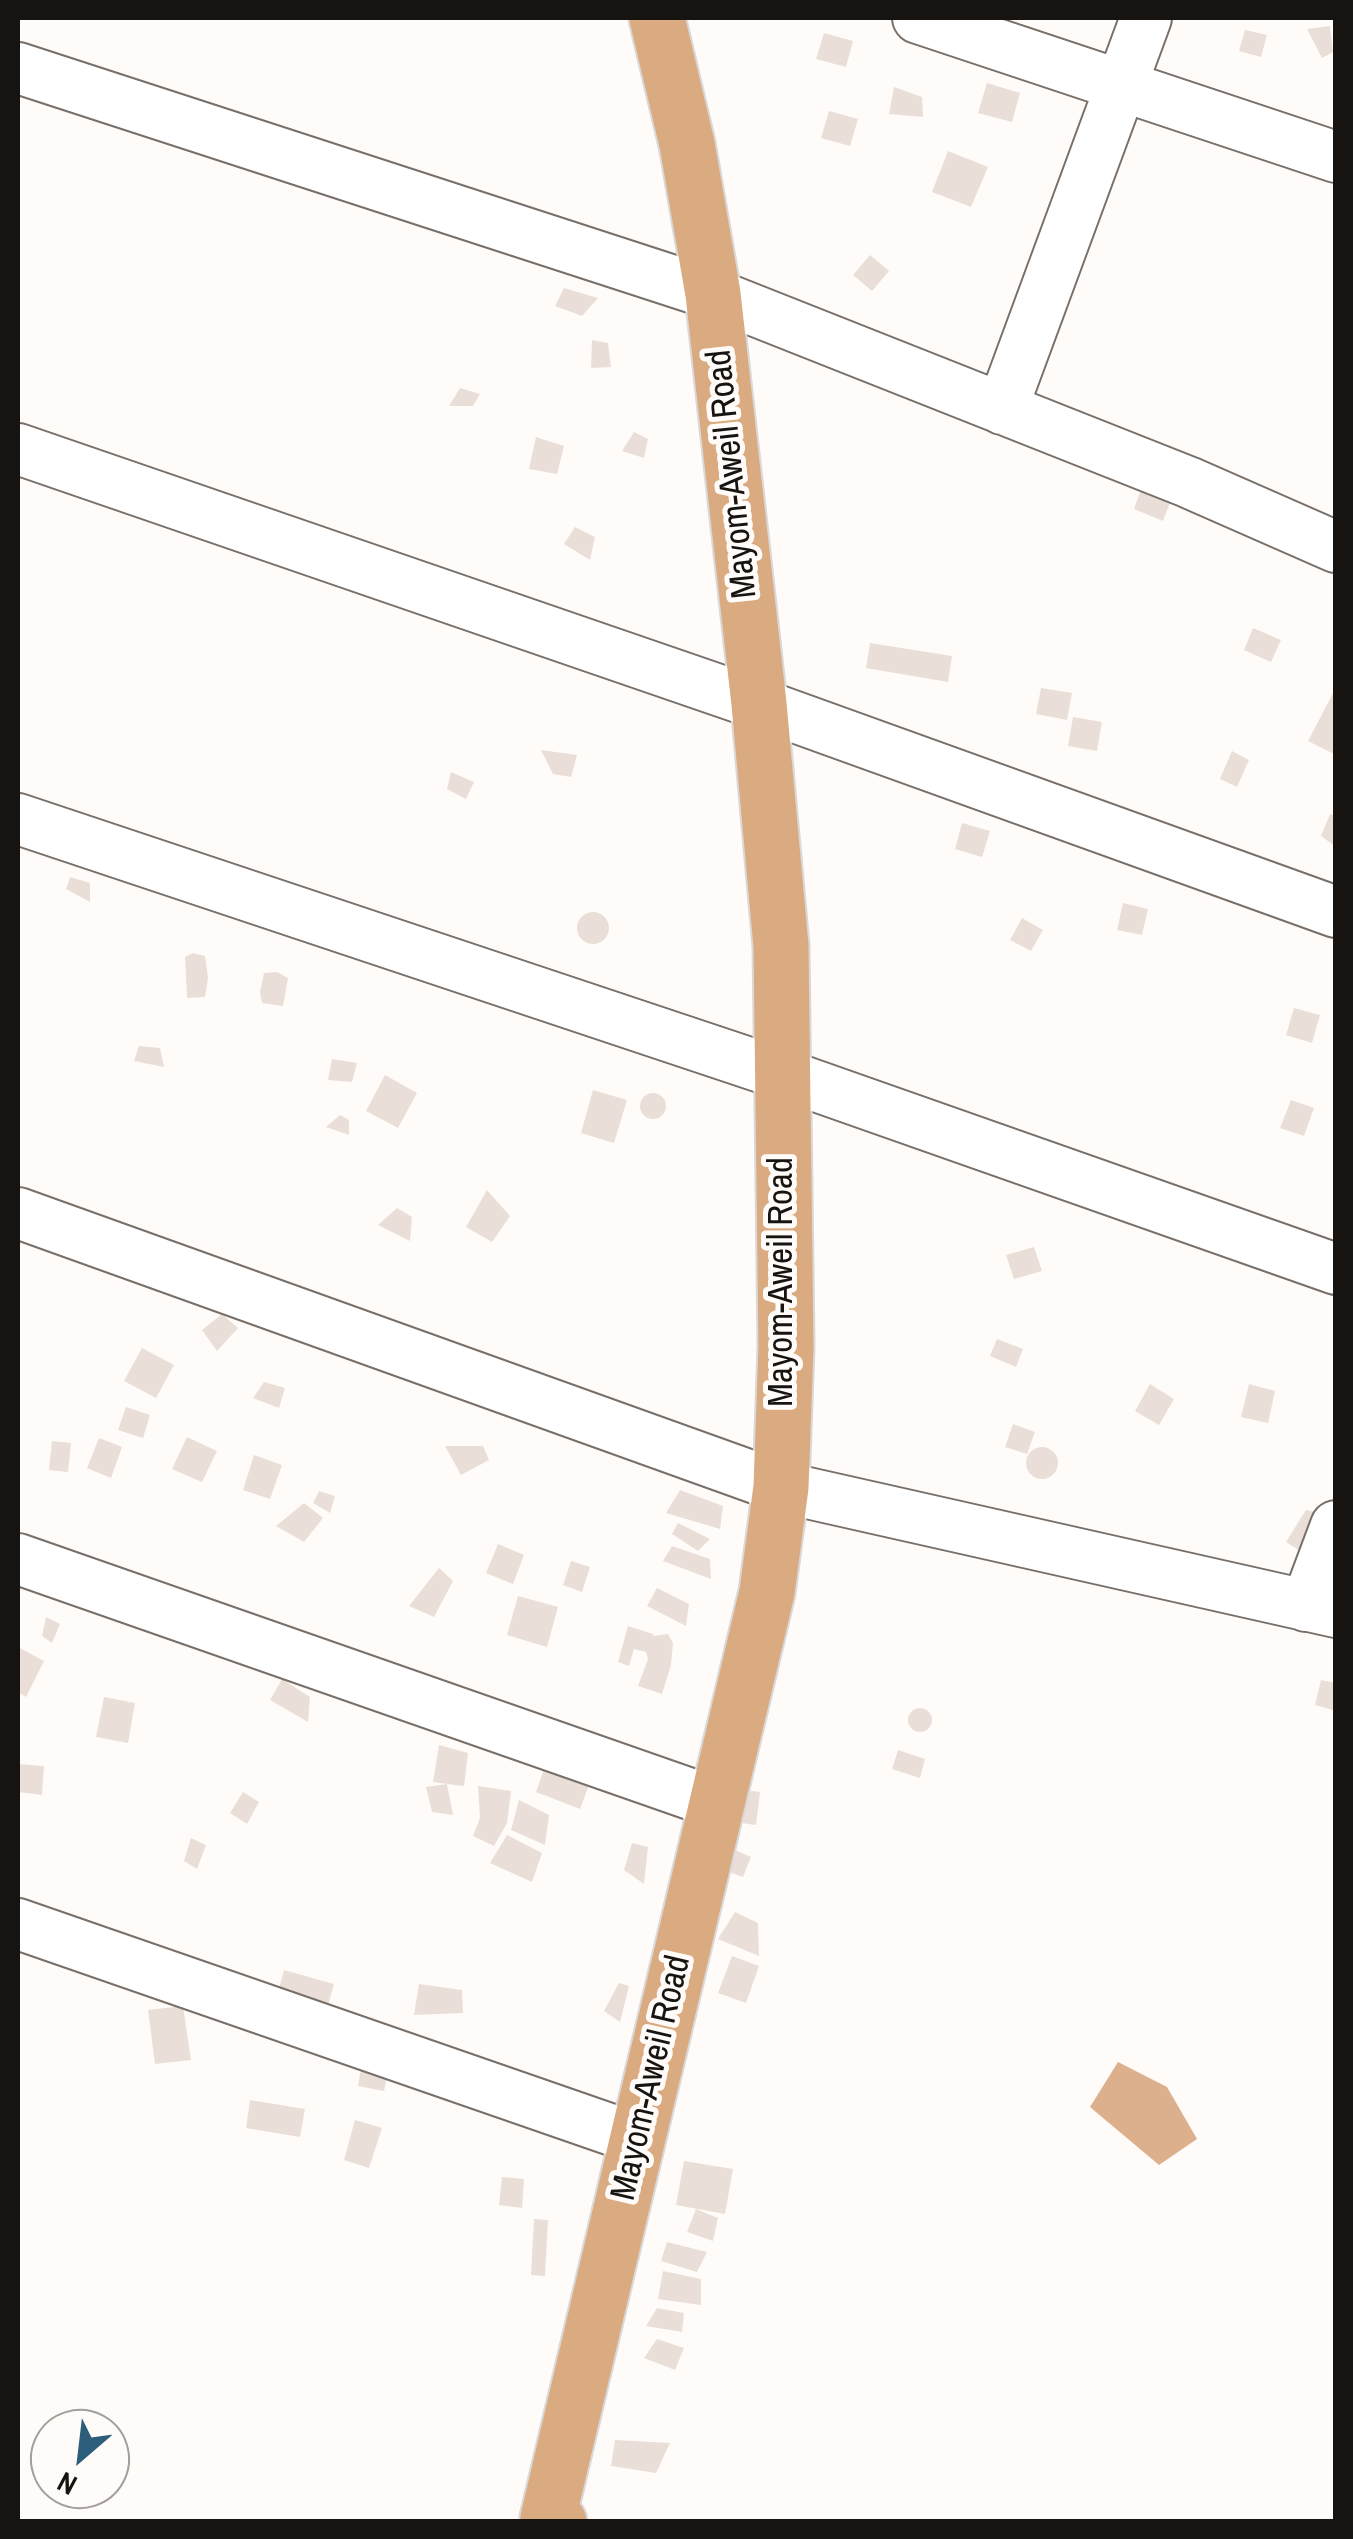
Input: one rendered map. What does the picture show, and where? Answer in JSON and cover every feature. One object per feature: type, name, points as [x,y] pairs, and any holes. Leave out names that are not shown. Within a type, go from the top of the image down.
[{"type":"main road","name":"Mayom-Aweil Road","points":[[551,2520],[768,1592],[781,1487],[786,1347],[781,946],[759,704],[713,294],[687,144],[657,18]]},
{"type":"street","points":[[918,18],[1336,158]]},
{"type":"street","points":[[1002,409],[1146,18]]},
{"type":"street","points":[[18,68],[713,294],[1188,482],[1336,548]]},
{"type":"street","points":[[18,449],[759,704],[1336,912]]},
{"type":"street","points":[[18,818],[782,1074],[1336,1269]]},
{"type":"street","points":[[18,1213],[781,1487],[1320,1609],[1336,1526]]},
{"type":"street","points":[[18,1559],[716,1803]]},
{"type":"street","points":[[18,1924],[638,2139]]},
{"type":"shaded area","points":[[1118,2062],[1167,2087],[1197,2139],[1159,2165],[1090,2107]]},
{"type":"building","points":[[1330,26],[1333,52],[1322,58],[1307,29]]},
{"type":"building","points":[[1245,30],[1267,35],[1261,57],[1239,51]]},
{"type":"building","points":[[824,33],[853,41],[846,67],[816,59]]},
{"type":"building","points":[[987,83],[1020,93],[1012,122],[978,113]]},
{"type":"building","points":[[894,87],[922,97],[923,117],[889,114]]},
{"type":"building","points":[[829,111],[858,119],[850,146],[821,138]]},
{"type":"building","points":[[948,151],[988,167],[971,207],[932,192]]},
{"type":"building","points":[[870,255],[889,271],[872,291],[853,275]]},
{"type":"building","points":[[564,288],[598,298],[582,316],[555,306]]},
{"type":"building","points":[[592,340],[608,343],[611,367],[591,368]]},
{"type":"building","points":[[460,388],[480,394],[473,406],[449,406]]},
{"type":"building","points":[[634,432],[648,439],[644,458],[622,451]]},
{"type":"building","points":[[536,437],[564,446],[557,474],[529,469]]},
{"type":"building","points":[[1144,481],[1174,492],[1163,521],[1134,509]]},
{"type":"building","points":[[575,527],[595,537],[590,560],[564,544]]},
{"type":"building","points":[[1253,628],[1281,640],[1271,662],[1244,650]]},
{"type":"building","points":[[870,643],[952,656],[948,682],[866,668]]},
{"type":"building","points":[[1041,688],[1072,693],[1067,720],[1036,714]]},
{"type":"building","points":[[1333,693],[1336,694],[1336,755],[1308,741]]},
{"type":"building","points":[[1073,717],[1102,722],[1097,751],[1068,746]]},
{"type":"building","points":[[541,750],[577,755],[571,777],[553,774]]},
{"type":"building","points":[[1232,751],[1249,760],[1237,787],[1220,779]]},
{"type":"building","points":[[451,772],[474,782],[466,799],[447,789]]},
{"type":"building","points":[[1330,814],[1336,816],[1336,847],[1321,836]]},
{"type":"building","points":[[962,823],[990,831],[982,857],[955,849]]},
{"type":"building","points":[[70,877],[90,883],[90,902],[66,889]]},
{"type":"building","points":[[1123,903],[1148,909],[1142,935],[1117,930]]},
{"type":"building","points":[[593,912],[605,916],[609,928],[605,940],[593,944],[581,940],[577,928],[581,916]]},
{"type":"building","points":[[1022,918],[1043,930],[1031,951],[1010,940]]},
{"type":"building","points":[[193,953],[205,956],[205,997],[187,998],[185,957]]},
{"type":"building","points":[[277,972],[288,978],[283,1006],[262,1003],[260,992],[264,973]]},
{"type":"building","points":[[1294,1008],[1320,1015],[1312,1043],[1286,1035]]},
{"type":"building","points":[[139,1046],[160,1048],[164,1067],[134,1061]]},
{"type":"building","points":[[332,1059],[357,1063],[352,1082],[328,1080]]},
{"type":"building","points":[[385,1075],[417,1093],[398,1128],[366,1111]]},
{"type":"building","points":[[593,1090],[627,1100],[614,1143],[581,1133]]},
{"type":"building","points":[[653,1093],[662,1097],[666,1106],[662,1115],[653,1119],[644,1115],[640,1106],[644,1097]]},
{"type":"building","points":[[1291,1100],[1314,1108],[1304,1136],[1280,1128]]},
{"type":"building","points":[[340,1115],[349,1120],[349,1135],[326,1127]]},
{"type":"building","points":[[487,1190],[510,1216],[492,1242],[466,1227]]},
{"type":"building","points":[[397,1208],[412,1217],[410,1241],[378,1225]]},
{"type":"building","points":[[1034,1247],[1042,1271],[1014,1279],[1006,1255]]},
{"type":"building","points":[[222,1314],[238,1328],[217,1351],[202,1330]]},
{"type":"building","points":[[997,1339],[1023,1349],[1016,1367],[990,1356]]},
{"type":"building","points":[[142,1348],[174,1365],[156,1398],[124,1381]]},
{"type":"building","points":[[264,1382],[285,1388],[279,1408],[253,1398]]},
{"type":"building","points":[[1150,1384],[1174,1399],[1159,1425],[1135,1411]]},
{"type":"building","points":[[1249,1384],[1275,1391],[1268,1423],[1241,1417]]},
{"type":"building","points":[[126,1407],[150,1415],[143,1438],[118,1430]]},
{"type":"building","points":[[1013,1424],[1035,1432],[1027,1454],[1005,1447]]},
{"type":"building","points":[[187,1437],[217,1451],[202,1482],[172,1469]]},
{"type":"building","points":[[99,1438],[122,1447],[111,1478],[87,1468]]},
{"type":"building","points":[[52,1441],[71,1443],[68,1472],[49,1470]]},
{"type":"building","points":[[445,1446],[483,1446],[489,1460],[461,1475]]},
{"type":"building","points":[[1042,1447],[1053,1452],[1058,1463],[1053,1474],[1042,1479],[1031,1474],[1026,1463],[1031,1452]]},
{"type":"building","points":[[254,1455],[282,1465],[270,1499],[243,1490]]},
{"type":"building","points":[[680,1490],[723,1506],[720,1529],[666,1513]]},
{"type":"building","points":[[319,1491],[335,1496],[330,1513],[313,1503]]},
{"type":"building","points":[[304,1503],[323,1518],[304,1542],[276,1526]]},
{"type":"building","points":[[1306,1510],[1332,1516],[1308,1556],[1286,1542]]},
{"type":"building","points":[[678,1523],[710,1539],[698,1551],[672,1534]]},
{"type":"building","points":[[498,1544],[524,1555],[513,1584],[486,1573]]},
{"type":"building","points":[[672,1546],[710,1559],[711,1579],[663,1561]]},
{"type":"building","points":[[571,1561],[590,1567],[582,1592],[563,1585]]},
{"type":"building","points":[[439,1568],[453,1581],[434,1617],[409,1606]]},
{"type":"building","points":[[657,1588],[689,1604],[686,1626],[647,1606]]},
{"type":"building","points":[[518,1596],[558,1607],[547,1647],[507,1635]]},
{"type":"building","points":[[46,1617],[60,1624],[52,1643],[42,1636]]},
{"type":"building","points":[[628,1626],[653,1636],[668,1634],[673,1643],[662,1694],[638,1686],[648,1659],[646,1652],[634,1649],[629,1666],[618,1662]]},
{"type":"building","points":[[18,1647],[44,1661],[26,1697],[18,1692]]},
{"type":"building","points":[[282,1679],[310,1697],[308,1722],[270,1700]]},
{"type":"building","points":[[1321,1680],[1336,1683],[1336,1711],[1315,1705]]},
{"type":"building","points":[[104,1697],[135,1703],[128,1743],[96,1737]]},
{"type":"building","points":[[920,1708],[929,1711],[929,1729],[920,1732],[911,1729],[908,1720],[911,1711]]},
{"type":"building","points":[[439,1745],[468,1753],[464,1786],[433,1782]]},
{"type":"building","points":[[898,1750],[925,1759],[920,1778],[892,1769]]},
{"type":"building","points":[[599,1758],[580,1809],[536,1792],[544,1769]]},
{"type":"building","points":[[18,1764],[44,1766],[42,1795],[18,1792]]},
{"type":"building","points":[[447,1784],[453,1815],[432,1812],[426,1787]]},
{"type":"building","points":[[478,1786],[511,1791],[507,1823],[494,1846],[473,1836],[480,1818]]},
{"type":"building","points":[[738,1789],[760,1792],[756,1825],[733,1822]]},
{"type":"building","points":[[243,1792],[259,1802],[247,1824],[230,1813]]},
{"type":"building","points":[[519,1800],[549,1815],[545,1845],[511,1830]]},
{"type":"building","points":[[507,1835],[542,1853],[532,1882],[490,1863]]},
{"type":"building","points":[[191,1838],[206,1845],[197,1869],[184,1861]]},
{"type":"building","points":[[632,1843],[648,1847],[644,1884],[624,1870]]},
{"type":"building","points":[[735,1850],[751,1857],[743,1877],[726,1871]]},
{"type":"building","points":[[735,1912],[758,1923],[759,1956],[718,1939]]},
{"type":"building","points":[[732,1956],[759,1966],[746,2003],[718,1993]]},
{"type":"building","points":[[284,1970],[334,1984],[327,2009],[277,1996]]},
{"type":"building","points":[[619,1983],[629,1986],[620,2022],[604,2011]]},
{"type":"building","points":[[419,1984],[462,1990],[463,2013],[414,2015]]},
{"type":"building","points":[[183,2006],[191,2060],[155,2064],[148,2010]]},
{"type":"building","points":[[362,2063],[389,2068],[384,2091],[358,2086]]},
{"type":"building","points":[[250,2100],[305,2109],[300,2137],[246,2128]]},
{"type":"building","points":[[355,2120],[382,2128],[369,2168],[344,2160]]},
{"type":"building","points":[[684,2161],[733,2169],[725,2214],[676,2205]]},
{"type":"building","points":[[502,2177],[524,2179],[522,2208],[499,2205]]},
{"type":"building","points":[[696,2209],[718,2218],[713,2241],[687,2232]]},
{"type":"building","points":[[534,2219],[548,2220],[545,2276],[531,2275]]},
{"type":"building","points":[[667,2242],[707,2252],[697,2272],[661,2261]]},
{"type":"building","points":[[663,2271],[701,2279],[701,2305],[658,2299]]},
{"type":"building","points":[[657,2308],[684,2313],[682,2332],[646,2326]]},
{"type":"building","points":[[657,2339],[684,2348],[675,2370],[644,2358]]},
{"type":"building","points":[[615,2440],[670,2443],[656,2473],[611,2466]]}]
